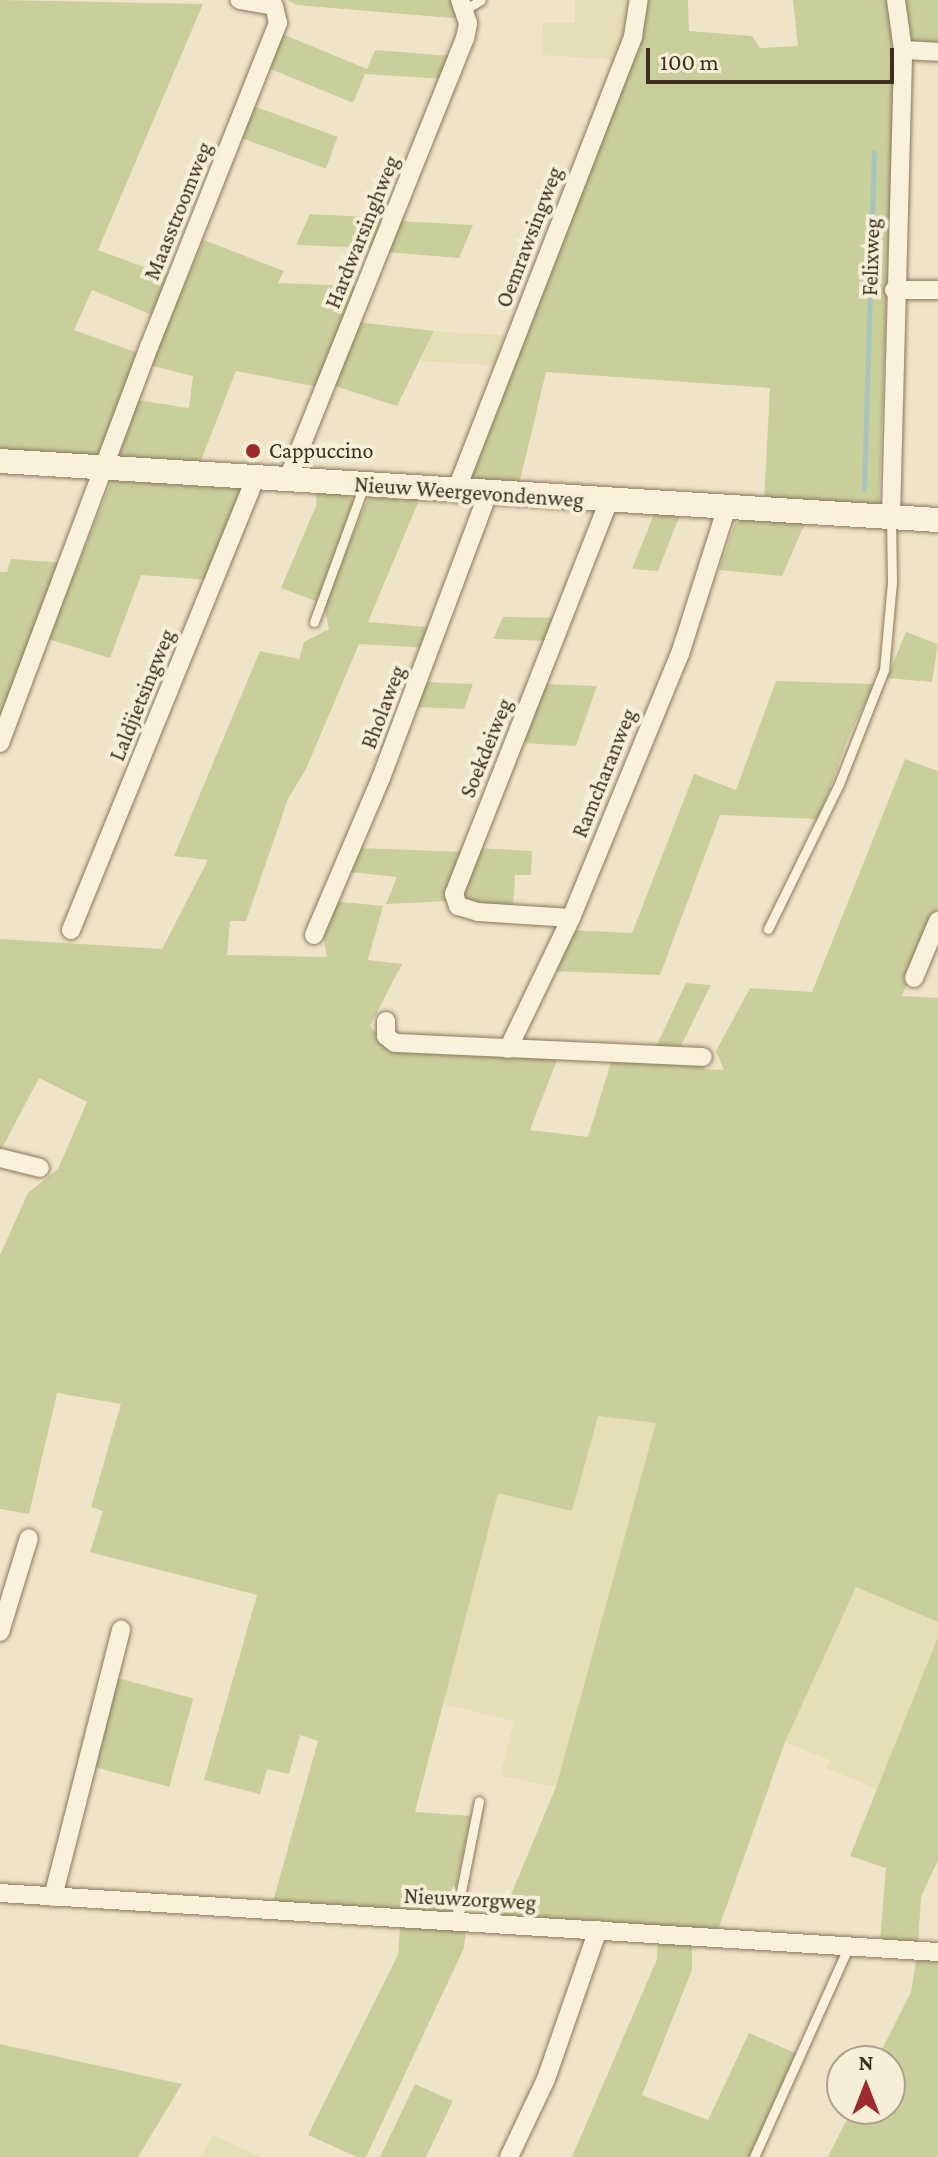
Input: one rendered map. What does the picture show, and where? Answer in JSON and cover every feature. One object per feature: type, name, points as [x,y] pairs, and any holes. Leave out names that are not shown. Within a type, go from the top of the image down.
[{"type":"street","name":"Maasstroomweg","points":[[106,467],[278,23],[280,13],[274,6],[240,0]]},
{"type":"street","name":"Oemrawsingweg","points":[[456,491],[633,36],[639,0]]},
{"type":"street","name":"Felixweg","points":[[891,516],[894,290],[903,50],[896,0]]},
{"type":"street","name":"Hardwarsinghweg","points":[[287,481],[465,39],[469,3]]},
{"type":"street","points":[[903,50],[938,52]]},
{"type":"street","points":[[894,290],[938,290]]},
{"type":"street","name":"Nieuw Weergevondenweg","points":[[0,461],[938,520]]},
{"type":"street","points":[[0,743],[106,467]]},
{"type":"street","name":"Laldjietsingweg","points":[[71,930],[255,478]]},
{"type":"street","name":"Bholaweg","points":[[314,935],[381,778],[488,493]]},
{"type":"street","name":"Soekdeiweg","points":[[571,918],[478,912],[458,906],[454,894],[609,501]]},
{"type":"street","name":"Ramcharanweg","points":[[508,1049],[571,918],[680,654],[727,507]]},
{"type":"street","points":[[914,978],[938,921]]},
{"type":"street","points":[[386,1021],[386,1036],[395,1043],[703,1057]]},
{"type":"street","points":[[0,1158],[40,1168]]},
{"type":"street","points":[[0,1632],[29,1538]]},
{"type":"street","points":[[53,1897],[121,1630]]},
{"type":"street","name":"Nieuwzorgweg","points":[[0,1893],[938,1952]]},
{"type":"street","points":[[509,2157],[546,2079],[598,1930]]},
{"type":"lane","points":[[314,622],[364,485]]},
{"type":"lane","points":[[768,929],[839,784],[884,670],[892,582],[891,516]]},
{"type":"lane","points":[[455,1922],[479,1801]]},
{"type":"lane","points":[[754,2157],[849,1946]]},
{"type":"shaded area","points":[[575,0],[636,0],[619,60],[541,55],[543,23],[575,23]]},
{"type":"shaded area","points":[[434,331],[511,336],[499,366],[421,361]]},
{"type":"shaded area","points":[[598,1416],[657,1423],[556,1787],[500,1776],[514,1721],[443,1704],[498,1492]]},
{"type":"shaded area","points":[[856,1587],[938,1622],[938,1637],[877,1789],[826,1768],[829,1760],[785,1742]]},
{"type":"shaded area","points":[[213,2135],[261,2157],[200,2157]]},
{"type":"green space","points":[[0,0],[203,4],[98,250],[171,277],[155,316],[92,290],[74,330],[141,354],[105,458],[0,451]]},
{"type":"green space","points":[[287,0],[453,0],[463,19],[297,5]]},
{"type":"green space","points":[[644,0],[688,0],[689,31],[752,36],[760,48],[798,46],[793,0],[889,0],[896,42],[879,504],[764,500],[770,388],[546,372],[519,484],[484,482],[470,474]]},
{"type":"green space","points":[[904,0],[938,0],[938,47],[911,44]]},
{"type":"green space","points":[[280,33],[367,69],[375,50],[451,56],[443,79],[365,74],[353,103],[266,67]]},
{"type":"green space","points":[[253,106],[338,137],[326,169],[241,138]]},
{"type":"green space","points":[[310,214],[386,218],[372,248],[296,245]]},
{"type":"green space","points":[[398,221],[473,225],[459,258],[386,252]]},
{"type":"green space","points":[[204,240],[284,271],[278,283],[356,286],[318,387],[236,371],[200,463],[118,459],[137,400],[189,408],[193,376],[149,365]]},
{"type":"green space","points":[[357,322],[434,331],[397,406],[332,385]]},
{"type":"green space","points":[[112,480],[242,489],[211,580],[141,575],[110,658],[48,639]]},
{"type":"green space","points":[[317,490],[344,492],[356,504],[318,602],[281,588],[316,506]]},
{"type":"green space","points":[[370,494],[420,498],[368,622],[438,628],[429,648],[359,644],[306,769],[288,799],[246,921],[230,921],[227,955],[327,957],[322,928],[333,901],[383,906],[368,960],[402,964],[370,1026],[389,1047],[558,1057],[530,1130],[588,1137],[612,1059],[705,1062],[705,1069],[724,1070],[716,1051],[750,988],[812,992],[905,759],[938,771],[938,908],[902,996],[938,998],[938,1622],[856,1587],[785,1742],[718,1930],[502,1916],[556,1787],[656,1423],[598,1416],[572,1511],[498,1493],[415,1812],[471,1816],[450,1915],[272,1905],[318,1741],[300,1735],[289,1774],[267,1769],[260,1794],[204,1780],[257,1595],[90,1552],[103,1511],[91,1507],[121,1404],[57,1393],[29,1514],[0,1509],[0,1255],[28,1193],[58,1169],[87,1102],[39,1078],[0,1152],[0,939],[162,949],[208,860],[174,856],[260,651],[299,659],[304,642],[329,629],[324,604]]},
{"type":"green space","points":[[654,514],[680,515],[658,571],[632,569]]},
{"type":"green space","points":[[743,519],[806,521],[782,576],[719,570],[735,524]]},
{"type":"green space","points":[[11,559],[67,563],[0,729],[0,572],[7,572]]},
{"type":"green space","points":[[503,617],[563,618],[552,641],[493,639]]},
{"type":"green space","points":[[906,632],[938,644],[932,682],[887,678]]},
{"type":"green space","points":[[776,681],[874,684],[848,738],[819,819],[720,815],[660,975],[550,971],[571,930],[632,933],[694,774],[736,790]]},
{"type":"green space","points":[[426,682],[473,684],[464,709],[416,707]]},
{"type":"green space","points":[[546,684],[597,686],[576,746],[521,743]]},
{"type":"green space","points":[[359,848],[466,852],[448,901],[386,904],[397,877],[349,872]]},
{"type":"green space","points":[[478,848],[532,851],[531,875],[515,875],[513,910],[463,902],[461,892]]},
{"type":"green space","points":[[686,983],[711,985],[678,1052],[654,1051]]},
{"type":"green space","points":[[938,1637],[938,1860],[921,1897],[918,1944],[880,1941],[886,1868],[850,1856]]},
{"type":"green space","points":[[114,1677],[193,1698],[169,1787],[90,1766]]},
{"type":"green space","points":[[400,1926],[466,1931],[464,1948],[366,2157],[357,2157],[308,2135],[398,1955]]},
{"type":"green space","points":[[658,1942],[692,1944],[692,1970],[642,2095],[708,2120],[749,2033],[800,2055],[752,2157],[572,2157],[657,1959]]},
{"type":"green space","points":[[917,1956],[938,1958],[938,2157],[828,2157],[844,2125],[906,2125],[906,2045],[884,2045],[911,1992]]},
{"type":"green space","points":[[0,2044],[182,2084],[138,2157],[0,2157]]},
{"type":"green space","points":[[415,2084],[453,2101],[426,2157],[380,2157]]},
{"type":"waterway","points":[[864,489],[874,152]]},
{"type":"place","name":"Cappuccino","points":[[253,451]]}]
